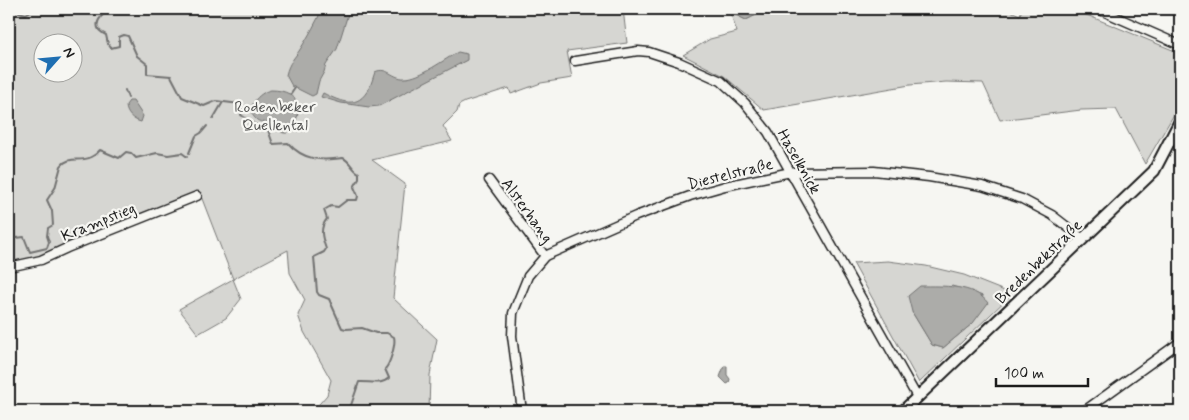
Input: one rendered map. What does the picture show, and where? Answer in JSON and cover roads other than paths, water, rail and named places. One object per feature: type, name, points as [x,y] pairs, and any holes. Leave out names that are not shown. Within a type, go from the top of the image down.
[{"type":"street","points":[[1098,9],[1180,45]]},
{"type":"street","name":"Haselknick","points":[[575,61],[621,53],[649,52],[680,62],[721,82],[745,102],[768,132],[917,396]]},
{"type":"street","name":"Bredenbekstraße","points":[[903,411],[1154,171],[1180,121]]},
{"type":"street","name":"Diestelstraße","points":[[521,411],[512,336],[513,313],[528,276],[545,256],[636,216],[690,196],[725,186],[791,172],[874,171],[929,176],[982,186],[1025,201],[1052,215],[1083,239]]},
{"type":"street","name":"Alsterhang","points":[[489,180],[545,256]]},
{"type":"street","name":"Krampstieg","points":[[9,267],[50,256],[197,196]]},
{"type":"street","points":[[1084,411],[1180,342]]},
{"type":"waterway","points":[[19,9],[19,12],[26,14],[34,9]]},
{"type":"waterway","points":[[112,9],[99,20],[99,30],[106,35],[111,48],[119,46],[119,37],[128,36],[137,56],[147,64],[147,74],[171,76],[182,97],[204,106],[216,101],[240,104],[242,107],[241,115],[259,127],[268,130],[273,144],[288,143],[300,153],[314,158],[343,158],[359,173],[359,179],[354,187],[358,196],[357,200],[347,200],[338,207],[331,206],[324,210],[327,219],[324,222],[322,233],[326,249],[314,257],[317,292],[319,295],[329,299],[342,328],[362,328],[376,333],[387,333],[394,337],[394,340],[391,359],[385,369],[389,378],[379,383],[359,382],[349,411]]},
{"type":"waterway","points":[[291,94],[295,88]]},
{"type":"waterway","points":[[125,90],[128,98]]},
{"type":"waterway","points":[[213,119],[223,102]]},
{"type":"waterway","points":[[9,113],[12,125]]},
{"type":"waterway","points":[[189,153],[196,136],[207,126]]},
{"type":"waterway","points":[[9,239],[24,237],[30,252],[47,248],[49,242],[47,236],[48,228],[53,225],[52,211],[47,200],[55,188],[61,166],[69,160],[89,158],[100,150],[119,158],[126,152],[131,153],[136,158],[157,153],[168,155],[182,153],[187,156]]},
{"type":"park label","name":"Rodenbeker Quellental","points":[[275,115]]}]
